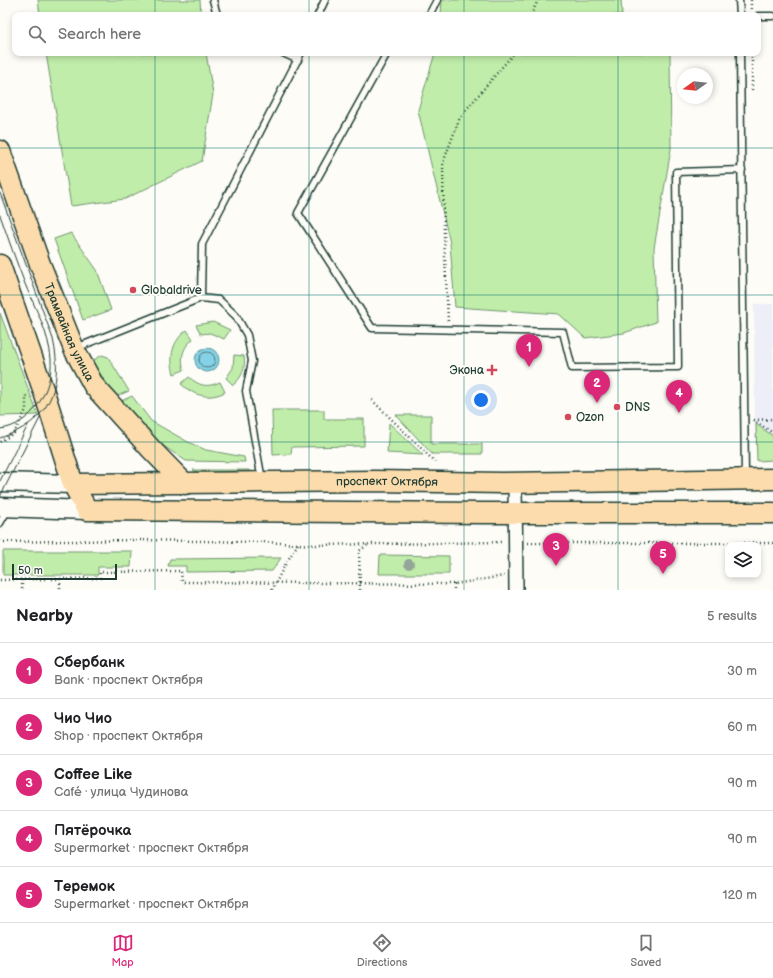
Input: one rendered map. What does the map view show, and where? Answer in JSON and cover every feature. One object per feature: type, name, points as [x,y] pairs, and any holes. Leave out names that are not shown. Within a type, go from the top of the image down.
[{"type":"main road","name":"Трамвайная улица","points":[[0,151],[40,264],[74,349],[94,386],[151,450],[185,484]]},
{"type":"main road","points":[[0,265],[44,392],[73,484],[87,510]]},
{"type":"main road","name":"проспект Октября","points":[[0,482],[73,484],[375,481],[514,483],[773,479]]},
{"type":"main road","points":[[652,480],[652,513]]},
{"type":"main road","points":[[374,512],[375,481]]},
{"type":"main road","points":[[4,507],[87,510],[773,513]]},
{"type":"street","points":[[514,483],[516,590]]},
{"type":"lane","points":[[213,0],[216,12]]},
{"type":"lane","points":[[319,12],[325,0]]},
{"type":"lane","points":[[431,12],[437,0]]},
{"type":"lane","points":[[739,0],[740,12]]},
{"type":"lane","points":[[761,16],[773,16]]},
{"type":"lane","points":[[289,56],[298,60]]},
{"type":"lane","points":[[201,298],[202,244],[300,56]]},
{"type":"lane","points":[[385,56],[298,213],[372,328],[563,332],[572,368],[678,366],[676,172],[742,170]]},
{"type":"lane","points":[[740,56],[745,479]]},
{"type":"lane","points":[[74,349],[201,298],[219,300],[236,316],[247,335],[252,361],[246,392],[262,482]]},
{"type":"lane","points":[[0,523],[4,507]]},
{"type":"path","points":[[532,12],[538,0]]},
{"type":"path","points":[[448,330],[443,163],[460,117],[511,56]]},
{"type":"path","points":[[0,442],[14,433],[26,410],[26,390]]},
{"type":"path","points":[[372,400],[435,462]]},
{"type":"path","points":[[773,419],[754,420],[773,433]]},
{"type":"path","points":[[0,542],[140,540],[298,544],[506,542]]},
{"type":"path","points":[[522,543],[773,542]]},
{"type":"path","points":[[272,590],[298,544]]},
{"type":"path","points":[[360,590],[359,551],[369,544]]},
{"type":"path","points":[[0,580],[100,578],[100,572],[181,571],[182,582],[454,584],[516,574]]},
{"type":"path","points":[[60,579],[60,590]]},
{"type":"path","points":[[22,580],[22,590]]},
{"type":"path","points":[[454,584],[454,590]]},
{"type":"shaded area","points":[[754,304],[773,304],[773,443],[755,443]]},
{"type":"green space","points":[[38,0],[200,0],[201,12],[40,12]]},
{"type":"green space","points":[[442,0],[621,0],[622,12],[441,12]]},
{"type":"green space","points":[[46,56],[207,56],[213,94],[202,161],[125,199],[71,206]]},
{"type":"green space","points":[[434,56],[670,56],[671,149],[654,248],[656,322],[624,333],[585,338],[559,314],[455,307],[450,243],[418,110]]},
{"type":"green space","points":[[71,233],[97,270],[111,310],[83,320],[54,239]]},
{"type":"green space","points":[[0,313],[38,415],[0,416]]},
{"type":"green space","points":[[213,322],[230,330],[224,339],[210,333],[201,334],[196,325]]},
{"type":"green space","points":[[187,330],[193,339],[187,345],[183,353],[182,361],[184,370],[174,374],[172,362],[173,350],[178,339]]},
{"type":"green space","points":[[102,355],[108,357],[129,391],[115,397],[92,361]]},
{"type":"green space","points":[[234,355],[244,356],[244,369],[239,379],[233,385],[226,378],[233,368]]},
{"type":"green space","points":[[189,377],[203,385],[211,385],[220,382],[225,392],[213,396],[202,396],[196,394],[181,384]]},
{"type":"green space","points":[[132,396],[151,421],[188,442],[206,450],[244,457],[245,462],[186,461],[159,443],[119,402]]},
{"type":"green space","points":[[272,410],[324,410],[324,419],[364,419],[364,446],[292,447],[291,454],[273,455]]},
{"type":"green space","points":[[396,415],[431,415],[431,444],[482,444],[482,454],[432,454]]},
{"type":"green space","points":[[389,423],[423,455],[387,453]]},
{"type":"green space","points":[[756,424],[773,436],[773,460],[757,461]]},
{"type":"green space","points":[[193,470],[249,470],[250,472],[206,476]]},
{"type":"green space","points":[[3,551],[132,551],[131,567],[98,567],[98,575],[3,575]]},
{"type":"green space","points":[[380,555],[449,556],[449,574],[379,574]]},
{"type":"green space","points":[[281,558],[272,571],[186,572],[186,566],[168,566],[170,559]]},
{"type":"water","points":[[207,348],[216,351],[219,360],[216,369],[207,372],[198,369],[195,360],[198,351]]},
{"type":"tram line","points":[[0,193],[53,339],[56,357],[54,388],[49,401],[41,413],[30,423],[17,431],[0,438]]},
{"type":"tram line","points":[[0,215],[25,284],[45,330],[51,359],[51,370],[48,382],[44,394],[38,404],[22,421],[0,429]]},
{"type":"tram line","points":[[0,497],[40,418]]},
{"type":"tram line","points":[[0,481],[28,425]]},
{"type":"place","name":"Globaldrive","points":[[133,290]]},
{"type":"place","name":"Сбербанк","points":[[529,367]]},
{"type":"place","name":"Экона","points":[[492,370]]},
{"type":"place","name":"Чио Чио","points":[[597,403]]},
{"type":"place","name":"DNS","points":[[617,407]]},
{"type":"place","name":"Пятёрочка","points":[[679,413]]},
{"type":"place","name":"Ozon","points":[[568,417]]},
{"type":"place","name":"Coffee Like","points":[[556,566]]},
{"type":"place","name":"Теремок","points":[[663,574]]}]
